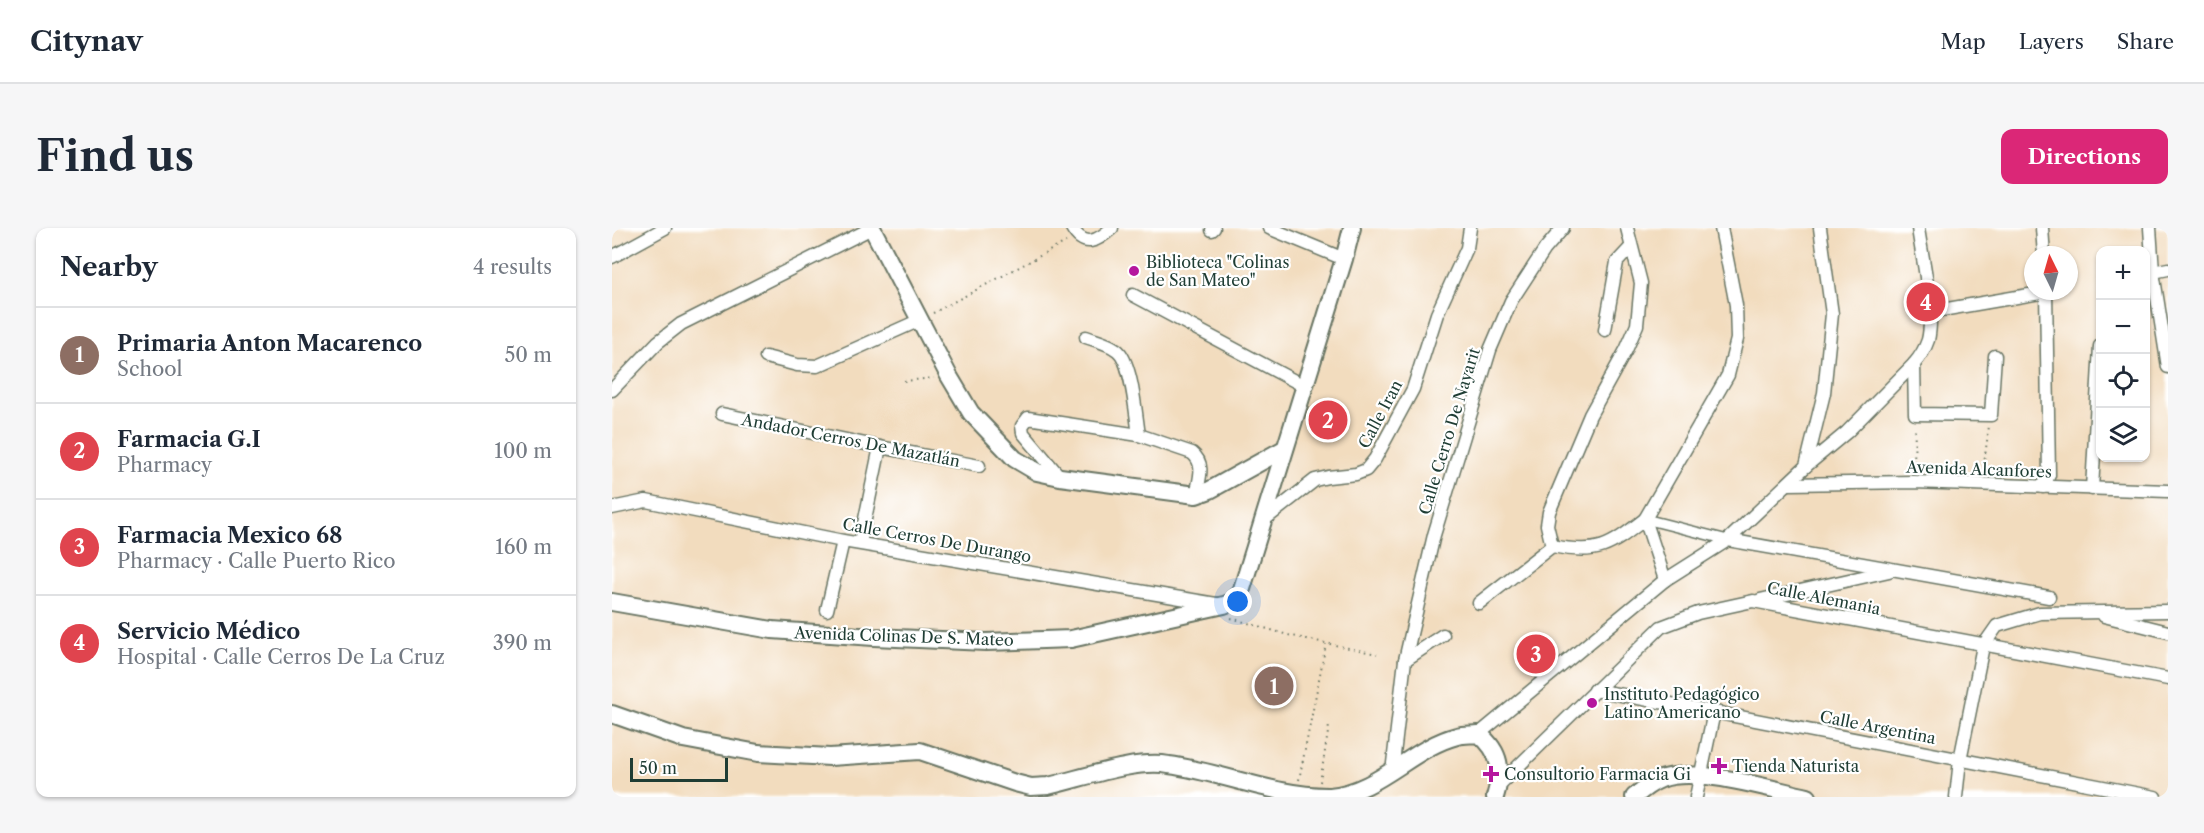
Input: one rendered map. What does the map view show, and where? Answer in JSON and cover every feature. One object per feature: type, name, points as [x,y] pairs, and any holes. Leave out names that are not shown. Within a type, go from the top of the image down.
[{"type":"street","points":[[612,257],[665,228]]},
{"type":"street","points":[[612,390],[658,342],[681,324],[872,228],[949,376],[971,413],[1015,459],[1037,472],[1196,495],[1210,490],[1284,449]]},
{"type":"street","points":[[1078,235],[1100,239],[1112,228]]},
{"type":"street","points":[[1269,228],[1344,259]]},
{"type":"street","points":[[1223,610],[1241,592],[1352,228]]},
{"type":"street","name":"Calle Iran","points":[[1264,520],[1315,480],[1356,474],[1366,470],[1375,459],[1413,389],[1437,314],[1467,248],[1470,228]]},
{"type":"street","name":"Calle Cerro De Nayarit","points":[[1392,772],[1405,660],[1434,535],[1490,350],[1511,301],[1545,249],[1563,228]]},
{"type":"street","points":[[1552,546],[1547,525],[1549,512],[1590,415],[1637,326],[1641,283],[1627,228]]},
{"type":"street","points":[[1479,603],[1552,546],[1579,551],[1600,548],[1621,538],[1645,519],[1728,375],[1737,339],[1736,305],[1721,228]]},
{"type":"street","points":[[1806,466],[1824,393],[1832,314],[1820,228]]},
{"type":"street","points":[[1479,735],[1665,580],[1728,540],[1806,466],[1847,432],[1914,364],[1923,353],[1928,340],[1930,312],[1918,228]]},
{"type":"street","points":[[2042,228],[2043,246]]},
{"type":"street","points":[[2150,228],[2153,272],[2168,367]]},
{"type":"street","points":[[1605,330],[1617,262],[1631,247]]},
{"type":"street","points":[[2153,272],[2168,269]]},
{"type":"street","points":[[1930,312],[2024,295]]},
{"type":"street","points":[[1133,296],[1304,386]]},
{"type":"street","points":[[2043,487],[2049,475],[2046,300]]},
{"type":"street","points":[[766,357],[797,365],[817,366],[920,320]]},
{"type":"street","points":[[1086,337],[1119,351],[1132,386],[1138,435]]},
{"type":"street","points":[[2092,489],[2100,354]]},
{"type":"street","points":[[1914,364],[1915,414],[1991,415],[1995,356]]},
{"type":"street","name":"Andador Cerros De Mazatlán","points":[[722,414],[979,466]]},
{"type":"street","points":[[1060,477],[1023,434],[1022,426],[1028,418],[1138,435],[1192,453],[1198,458],[1201,466],[1196,495]]},
{"type":"street","points":[[860,543],[880,447]]},
{"type":"street","name":"Avenida Alcanfores","points":[[1789,484],[1914,482],[2168,491]]},
{"type":"street","name":"Calle Cerros De Durango","points":[[612,508],[637,501],[646,501],[843,541],[1223,610]]},
{"type":"street","points":[[1645,519],[1728,540],[2049,597]]},
{"type":"street","points":[[1645,519],[1665,580]]},
{"type":"street","points":[[827,610],[843,541]]},
{"type":"street","points":[[1753,601],[1896,570]]},
{"type":"street","name":"Calle Alemania","points":[[1488,797],[1661,627],[1698,613],[1753,601],[2168,679]]},
{"type":"street","name":"Avenida Colinas De S. Mateo","points":[[612,602],[772,630],[986,642],[1071,639],[1223,610]]},
{"type":"street","points":[[2085,611],[2168,632]]},
{"type":"street","points":[[1956,797],[1960,760],[1983,646],[1997,626],[2040,613],[2168,611]]},
{"type":"street","points":[[1405,660],[1443,635]]},
{"type":"street","name":"Calle Argentina","points":[[1595,690],[2155,797]]},
{"type":"street","points":[[1696,797],[1714,712]]},
{"type":"street","points":[[612,714],[683,739],[758,753],[830,757],[920,750],[1031,787],[1048,786],[1152,763],[1170,765],[1296,795],[1318,797],[1362,792],[1442,741],[1459,735],[1479,735],[1491,744],[1499,762],[1497,790]]},
{"type":"street","points":[[1634,797],[1660,780],[1674,776],[1701,775],[1808,797]]},
{"type":"path","points":[[920,320],[1078,235]]},
{"type":"path","points":[[904,381],[949,376]]},
{"type":"path","points":[[1914,482],[1915,414]]},
{"type":"path","points":[[1981,484],[1991,415]]},
{"type":"path","points":[[1223,610],[1288,635],[1377,654]]},
{"type":"path","points":[[1296,795],[1326,643]]},
{"type":"path","points":[[1318,797],[1329,726]]},
{"type":"place","name":"Biblioteca \"Colinas de San Mateo\"","points":[[1134,271]]},
{"type":"place","name":"Servicio Médico","points":[[1926,302]]},
{"type":"place","name":"Farmacia G.I","points":[[1328,420]]},
{"type":"place","name":"Farmacia Mexico 68","points":[[1536,654]]},
{"type":"place","name":"Primaria Anton Macarenco","points":[[1274,686]]},
{"type":"place","name":"Instituto Pedagógico Latino Americano","points":[[1592,703]]},
{"type":"place","name":"Tienda Naturista","points":[[1719,766]]},
{"type":"place","name":"Consultorio Farmacia Gi","points":[[1491,774]]}]
